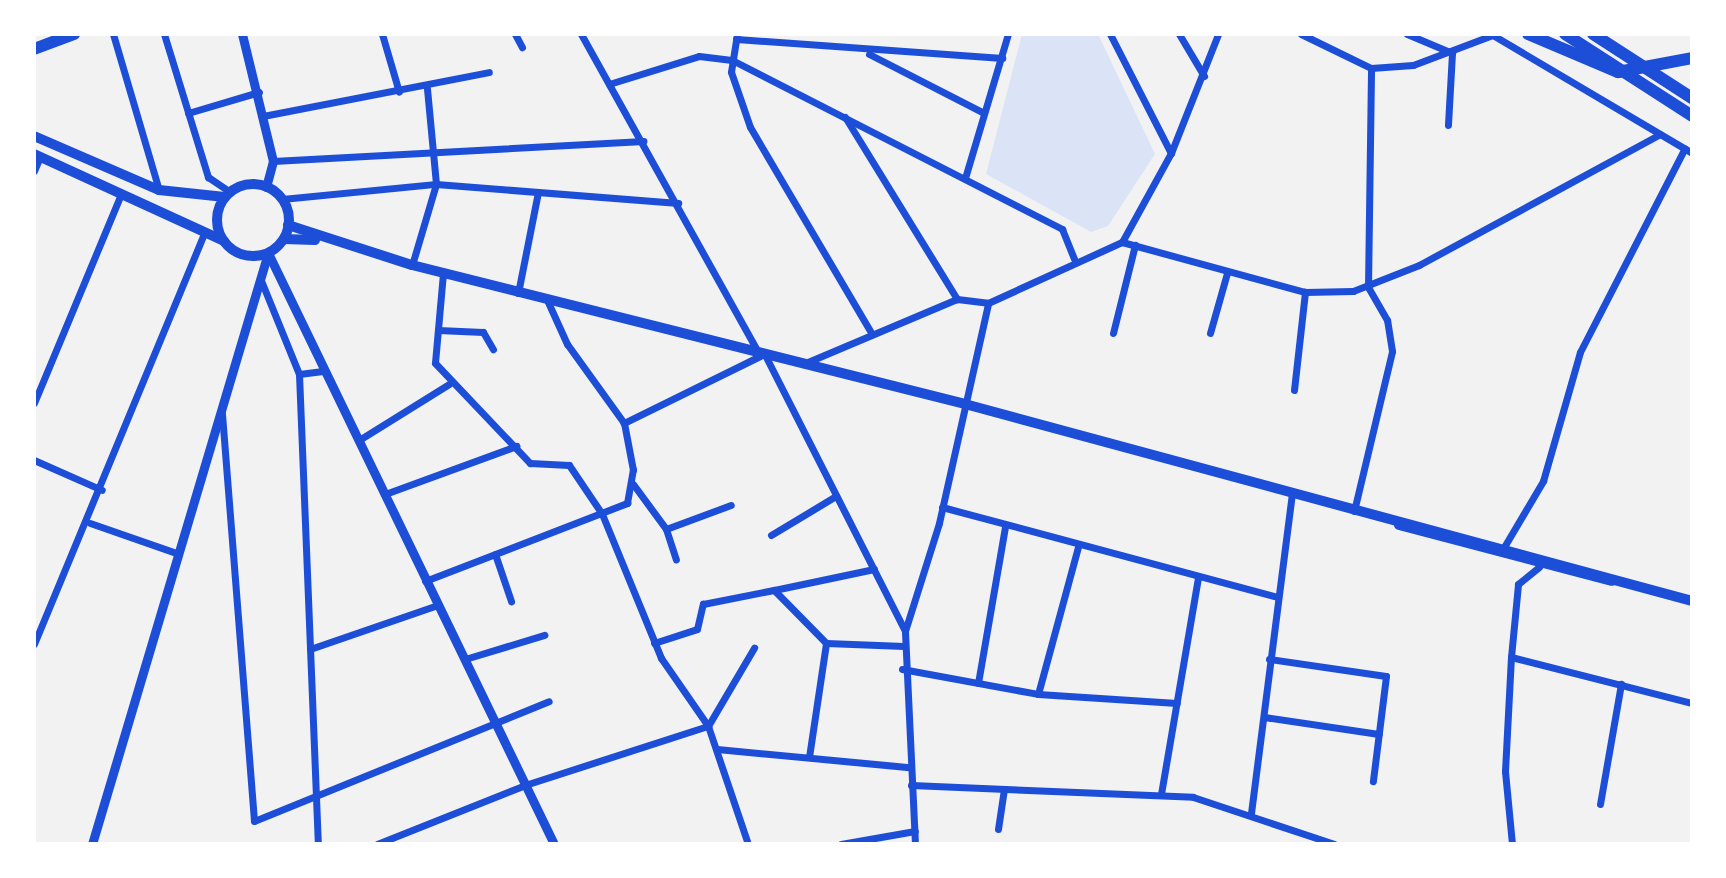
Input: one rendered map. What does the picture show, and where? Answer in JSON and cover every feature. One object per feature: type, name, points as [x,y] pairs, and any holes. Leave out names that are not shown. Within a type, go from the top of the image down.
[{"type":"highway","points":[[34,49],[74,34]]},
{"type":"highway","points":[[1528,34],[1618,72],[1692,58]]},
{"type":"highway","points":[[1565,34],[1692,116]]},
{"type":"highway","points":[[1593,34],[1692,101]]},
{"type":"highway","points":[[1688,80],[1692,101]]},
{"type":"main road","points":[[34,136],[159,190],[228,194],[266,187],[282,199],[288,225],[284,239],[268,253],[244,255],[224,241],[37,156],[46,143]]},
{"type":"main road","points":[[224,241],[217,223],[228,194]]},
{"type":"main road","points":[[288,225],[321,240],[412,265],[763,356],[965,404],[1292,494],[1539,567],[1692,601]]},
{"type":"main road","points":[[284,239],[321,240]]},
{"type":"main road","points":[[1399,525],[1504,547],[1612,581]]},
{"type":"street","points":[[113,34],[159,190]]},
{"type":"street","points":[[164,34],[208,177],[228,194]]},
{"type":"street","points":[[242,34],[259,92],[273,161],[266,187]]},
{"type":"street","points":[[382,34],[399,92]]},
{"type":"street","points":[[515,34],[522,47]]},
{"type":"street","points":[[581,34],[763,356],[905,631]]},
{"type":"street","points":[[965,178],[1008,34]]},
{"type":"street","points":[[1110,34],[1171,153]]},
{"type":"street","points":[[1179,34],[1204,76]]},
{"type":"street","points":[[1122,242],[1171,153],[1204,76],[1218,34]]},
{"type":"street","points":[[1301,34],[1371,68],[1452,53],[1492,34],[1689,150],[1580,352],[1543,481],[1504,547]]},
{"type":"street","points":[[1407,34],[1452,53]]},
{"type":"street","points":[[870,331],[750,127],[732,60],[736,36],[866,52],[1002,58]]},
{"type":"street","points":[[866,52],[984,113]]},
{"type":"street","points":[[1448,125],[1452,53]]},
{"type":"street","points":[[609,84],[699,56],[732,60],[1062,229],[1074,259]]},
{"type":"street","points":[[1354,512],[1392,351],[1387,320],[1368,287],[1371,68]]},
{"type":"street","points":[[263,116],[427,88],[489,72]]},
{"type":"street","points":[[412,265],[436,184],[427,88]]},
{"type":"street","points":[[188,113],[259,92]]},
{"type":"street","points":[[844,116],[957,299]]},
{"type":"street","points":[[801,365],[870,331],[957,299],[988,303],[1074,259],[1122,242],[1305,292],[1368,287],[1660,134]]},
{"type":"street","points":[[273,161],[434,148],[643,141]]},
{"type":"street","points":[[34,171],[37,156]]},
{"type":"street","points":[[282,199],[436,184],[678,203]]},
{"type":"street","points":[[518,293],[538,192]]},
{"type":"street","points":[[34,403],[121,194]]},
{"type":"street","points":[[34,644],[90,523],[205,232]]},
{"type":"street","points":[[1113,333],[1135,245]]},
{"type":"street","points":[[92,844],[268,253]]},
{"type":"street","points":[[268,253],[385,494],[435,606],[465,659],[554,844]]},
{"type":"street","points":[[443,273],[435,363],[449,384],[534,466],[569,465],[602,514],[654,643],[708,726],[748,844]]},
{"type":"street","points":[[1210,333],[1227,273]]},
{"type":"street","points":[[260,278],[299,374],[318,844]]},
{"type":"street","points":[[1294,390],[1305,292]]},
{"type":"street","points":[[425,581],[627,503],[633,484],[624,423],[567,344],[547,300]]},
{"type":"street","points":[[915,844],[902,669],[905,631],[942,507],[988,303]]},
{"type":"street","points":[[438,330],[483,332],[493,349]]},
{"type":"street","points":[[624,423],[763,356]]},
{"type":"street","points":[[299,374],[325,371]]},
{"type":"street","points":[[359,440],[449,384]]},
{"type":"street","points":[[222,414],[254,821],[316,792],[549,701]]},
{"type":"street","points":[[385,494],[516,446]]},
{"type":"street","points":[[34,460],[102,490]]},
{"type":"street","points":[[633,484],[666,529],[676,559]]},
{"type":"street","points":[[1251,813],[1292,494]]},
{"type":"street","points":[[771,535],[836,496]]},
{"type":"street","points":[[666,529],[731,505]]},
{"type":"street","points":[[942,507],[1078,547],[1278,597]]},
{"type":"street","points":[[90,523],[179,554]]},
{"type":"street","points":[[978,683],[1005,527]]},
{"type":"street","points":[[1038,694],[1078,547]]},
{"type":"street","points":[[495,554],[511,601]]},
{"type":"street","points":[[1512,844],[1505,786],[1518,584],[1539,567]]},
{"type":"street","points":[[654,643],[697,629],[703,604],[874,569]]},
{"type":"street","points":[[1161,794],[1198,577]]},
{"type":"street","points":[[774,590],[826,643],[904,646]]},
{"type":"street","points":[[310,649],[435,606]]},
{"type":"street","points":[[465,659],[544,635]]},
{"type":"street","points":[[809,757],[826,643]]},
{"type":"street","points":[[377,844],[525,785],[708,726],[754,648]]},
{"type":"street","points":[[1511,657],[1692,703]]},
{"type":"street","points":[[1269,659],[1386,676],[1373,781]]},
{"type":"street","points":[[902,669],[1038,694],[1177,703]]},
{"type":"street","points":[[1600,804],[1621,684]]},
{"type":"street","points":[[1264,717],[1379,734]]},
{"type":"street","points":[[717,749],[909,767]]},
{"type":"street","points":[[911,785],[1161,794],[1251,813],[1334,844]]},
{"type":"street","points":[[998,829],[1004,789]]},
{"type":"street","points":[[841,844],[915,831]]},
{"type":"street","points":[[407,832],[408,844]]},
{"type":"shaded area","points":[[1022,34],[1098,34],[1155,154],[1108,226],[1091,232],[986,174]]}]
